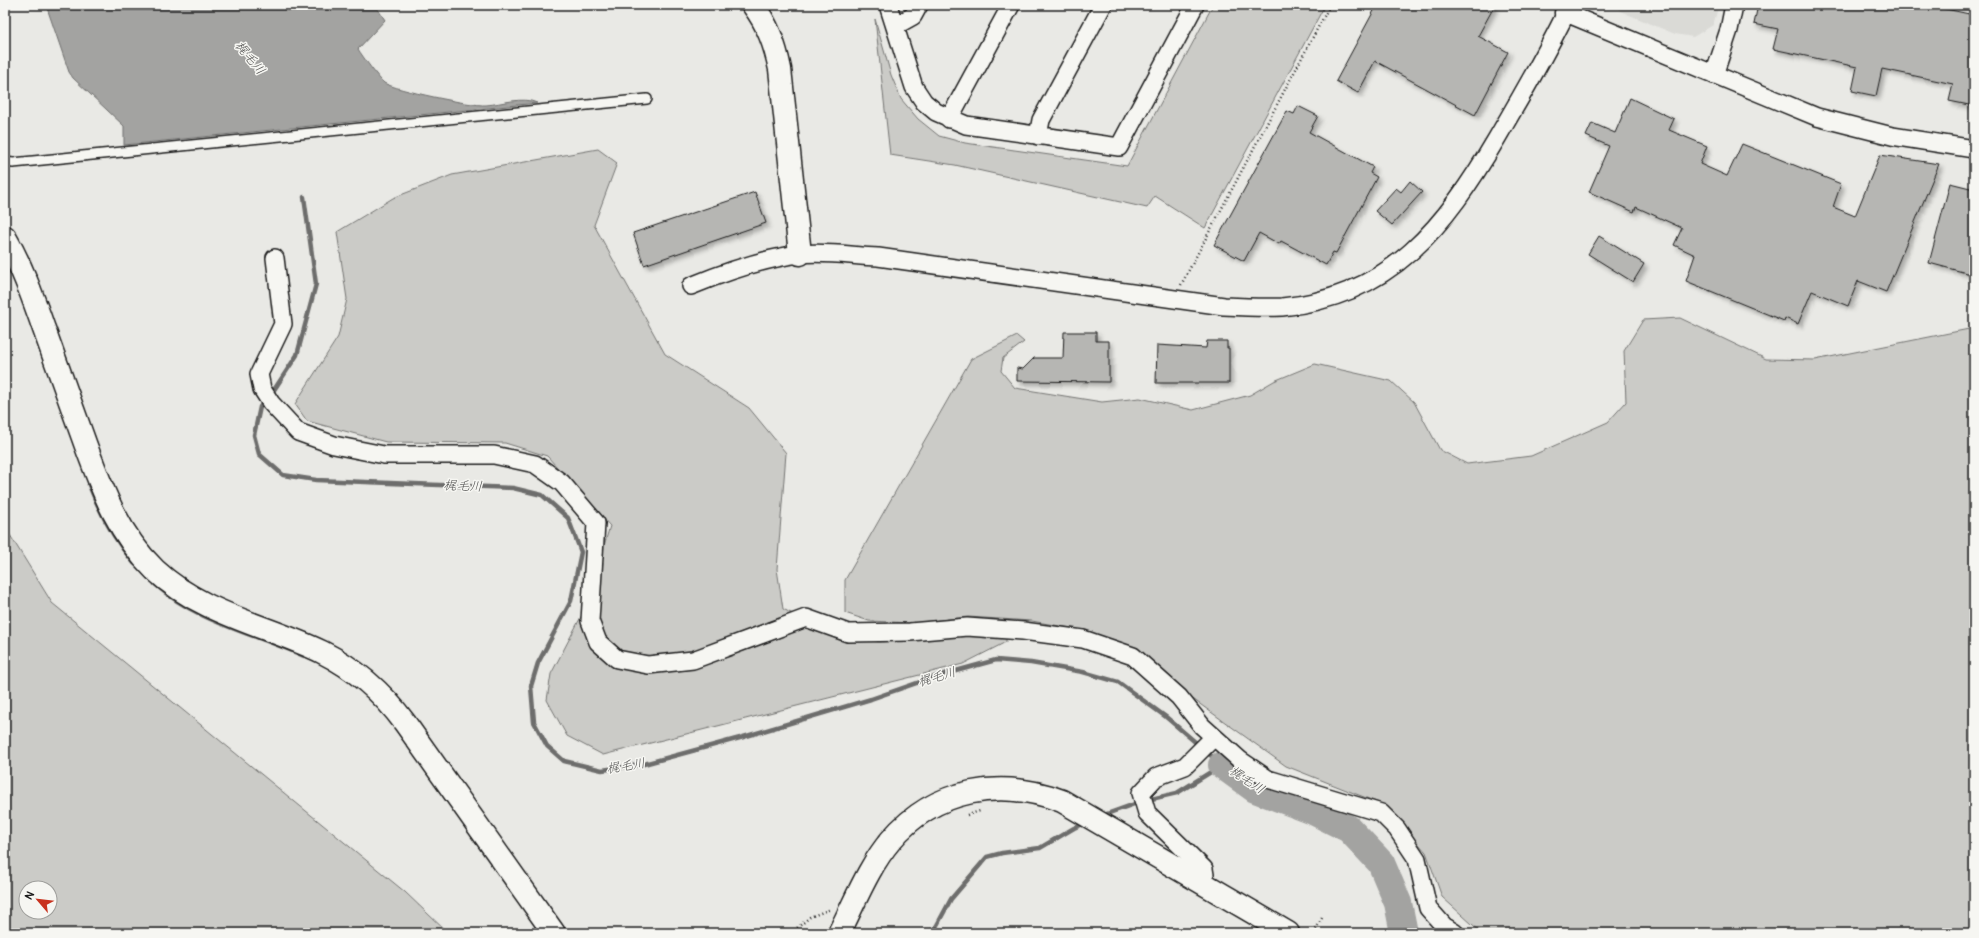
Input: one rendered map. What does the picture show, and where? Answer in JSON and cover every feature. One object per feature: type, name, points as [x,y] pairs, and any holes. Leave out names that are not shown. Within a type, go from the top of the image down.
[{"type":"street","points":[[753,5],[770,34],[780,69],[800,254]]},
{"type":"street","points":[[888,5],[914,87],[924,102],[936,112],[949,119],[966,125],[1119,147],[1195,5]]},
{"type":"street","points":[[895,26],[913,16],[919,5]]},
{"type":"street","points":[[949,119],[1011,5]]},
{"type":"street","points":[[1038,136],[1041,120],[1103,5]]},
{"type":"street","points":[[1714,75],[1734,5]]},
{"type":"street","points":[[691,286],[724,273],[800,254],[878,257],[1224,306],[1281,307],[1330,298],[1358,286],[1396,265],[1435,229],[1454,206],[1493,145],[1543,59],[1567,9],[1714,75],[1810,114],[1892,136],[1974,148]]},
{"type":"street","points":[[5,237],[26,279],[108,504],[133,546],[168,581],[194,599],[224,614],[322,652],[354,671],[382,694],[406,723],[554,933]]},
{"type":"street","points":[[275,258],[283,324],[259,374],[266,396],[298,432],[334,445],[384,454],[494,455],[535,464],[562,483],[596,523],[590,621],[598,642],[617,659],[648,665],[693,660],[806,618],[848,632],[910,632],[967,627],[1023,631],[1083,639],[1133,656],[1179,697],[1202,726],[1206,745]]},
{"type":"street","points":[[1203,882],[1205,875],[1201,864],[1150,816],[1143,800],[1156,777],[1181,769],[1206,745]]},
{"type":"street","points":[[1206,745],[1240,760],[1268,780],[1381,813],[1397,829],[1417,859],[1428,908],[1444,926],[1455,933]]},
{"type":"street","points":[[839,933],[875,864],[891,840],[916,817],[946,800],[978,790],[1012,788],[1046,795],[1077,808],[1288,933]]},
{"type":"lane","points":[[5,162],[20,162],[647,99]]},
{"type":"path","points":[[1181,285],[1330,5]]},
{"type":"path","points":[[791,933],[810,918],[855,901]]},
{"type":"path","points":[[1314,933],[1322,918]]},
{"type":"shaded area","points":[[1213,5],[1325,5],[1205,228],[1155,196],[1147,208],[955,165],[890,155],[875,19],[891,75],[901,99],[918,119],[939,136],[965,143],[1127,166]]},
{"type":"shaded area","points":[[1614,5],[1719,5],[1713,25],[1693,37],[1675,34],[1620,11]]},
{"type":"shaded area","points":[[598,149],[617,163],[594,225],[665,354],[749,408],[786,453],[777,569],[783,609],[811,623],[856,640],[880,642],[973,635],[1006,635],[1006,642],[963,664],[603,755],[567,736],[547,700],[551,674],[584,611],[610,526],[547,456],[505,443],[386,442],[307,421],[295,404],[338,337],[347,299],[337,232],[393,198],[452,175]]},
{"type":"shaded area","points":[[1680,318],[1766,359],[1815,360],[1974,328],[1974,933],[1482,933],[1442,897],[1426,852],[1384,805],[1286,766],[1190,697],[1143,657],[1087,631],[1032,621],[968,617],[912,623],[869,621],[845,613],[845,580],[971,359],[1017,336],[1024,342],[1003,358],[1001,371],[1015,388],[1102,402],[1140,398],[1193,410],[1250,395],[1274,381],[1315,364],[1391,381],[1414,402],[1440,450],[1467,464],[1531,456],[1608,422],[1626,402],[1624,351],[1643,320]]},
{"type":"shaded area","points":[[5,527],[52,603],[405,892],[448,933],[5,933]]},
{"type":"water","points":[[46,5],[375,5],[385,20],[358,49],[374,72],[384,83],[418,93],[478,105],[518,100],[537,103],[124,145],[124,126],[73,78],[69,72]]},
{"type":"building","points":[[1377,5],[1495,5],[1478,36],[1508,52],[1475,115],[1375,61],[1358,93],[1336,81]]},
{"type":"building","points":[[1758,5],[1927,5],[1974,15],[1974,106],[1949,101],[1953,84],[1882,69],[1876,96],[1852,91],[1857,67],[1773,49],[1778,29],[1754,24]]},
{"type":"building","points":[[1630,98],[1674,119],[1669,130],[1707,146],[1700,164],[1727,176],[1742,144],[1841,184],[1833,207],[1855,216],[1880,155],[1939,164],[1886,292],[1858,281],[1848,306],[1812,291],[1798,324],[1785,318],[1784,321],[1686,281],[1695,255],[1674,245],[1682,228],[1636,207],[1634,212],[1589,192],[1609,146],[1586,136],[1592,123],[1615,133]]},
{"type":"building","points":[[1298,106],[1318,116],[1309,132],[1373,167],[1370,173],[1377,177],[1336,253],[1333,252],[1326,265],[1281,241],[1279,244],[1259,233],[1244,261],[1214,245],[1287,111],[1294,114]]},
{"type":"building","points":[[1410,181],[1422,192],[1392,225],[1375,211],[1396,188],[1401,192]]},
{"type":"building","points":[[1950,183],[1974,189],[1974,275],[1929,263]]},
{"type":"building","points":[[755,192],[766,223],[644,265],[633,233]]},
{"type":"building","points":[[1599,236],[1644,264],[1633,282],[1588,254]]},
{"type":"building","points":[[1064,332],[1096,332],[1096,341],[1109,341],[1109,382],[1017,381],[1017,368],[1023,369],[1034,358],[1063,358]]},
{"type":"building","points":[[1207,341],[1227,341],[1227,348],[1229,348],[1229,383],[1156,383],[1157,345],[1206,348]]},
{"type":"waterway","name":"梶毛川","points":[[270,396],[297,355],[316,284],[304,197]]},
{"type":"waterway","name":"梶毛川","points":[[265,401],[260,407],[254,435],[259,454],[283,475],[316,480],[513,488],[542,495],[568,518],[581,552],[571,601],[538,663],[531,686],[534,722],[547,746],[564,761],[602,770],[644,764],[740,738],[871,699],[934,677],[996,660],[1031,663],[1083,672],[1118,682],[1166,717],[1222,765],[1177,793],[1147,800]]},
{"type":"waterway","points":[[89,485],[108,526],[134,563]]},
{"type":"waterway","points":[[155,584],[171,597],[207,617],[226,626],[304,656]]},
{"type":"waterway","name":"梶毛川","points":[[1222,765],[1255,789],[1313,811],[1349,829],[1381,863],[1398,903],[1404,933]]},
{"type":"waterway","points":[[1101,816],[1140,802]]},
{"type":"waterway","points":[[930,933],[936,927],[951,899],[987,857],[1002,853],[1040,848],[1085,823]]}]
